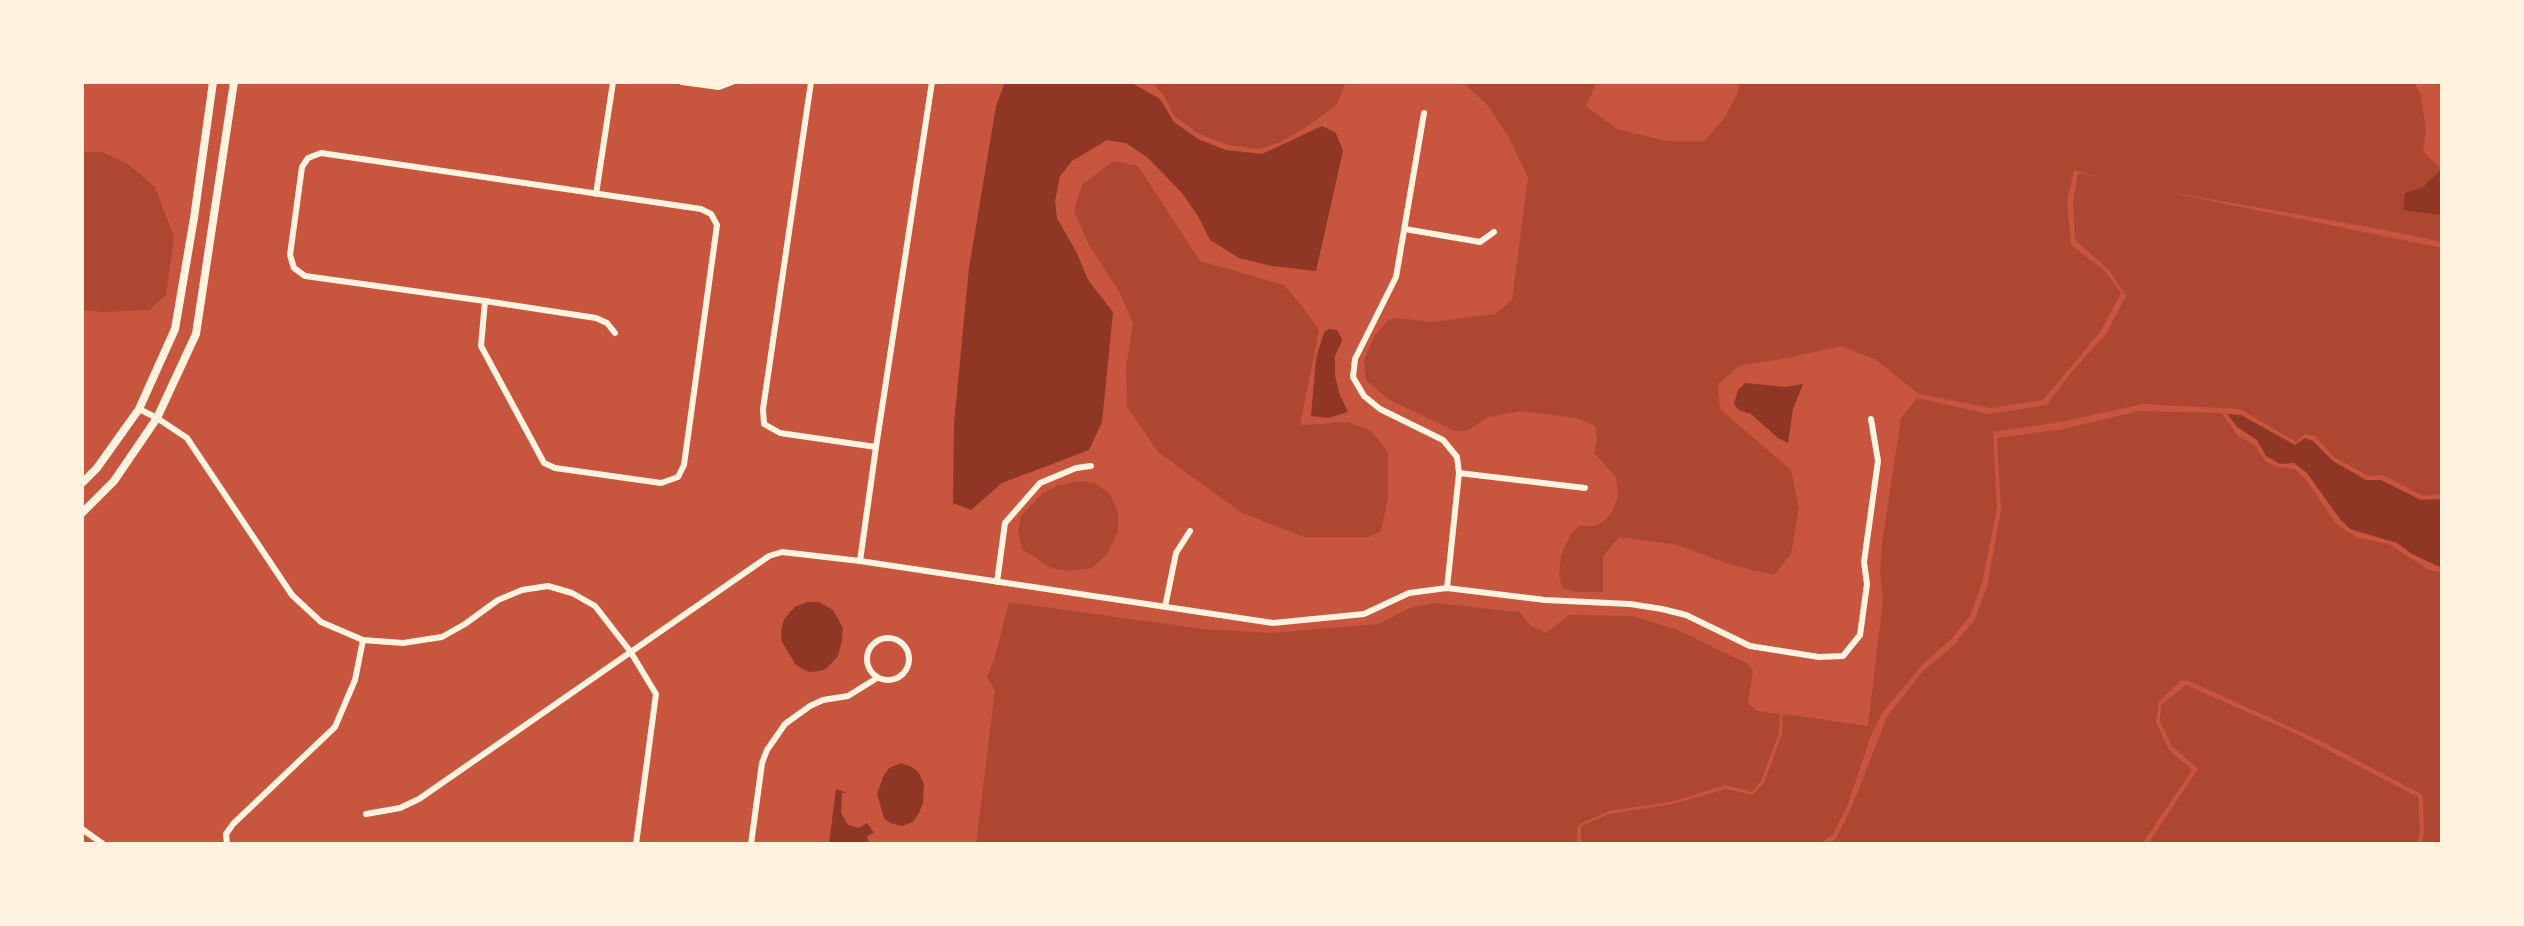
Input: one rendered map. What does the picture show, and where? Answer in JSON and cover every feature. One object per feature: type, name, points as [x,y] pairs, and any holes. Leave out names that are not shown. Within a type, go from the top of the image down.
[{"type":"main road","points":[[82,483],[97,468],[139,409],[175,329],[213,82]]},
{"type":"main road","points":[[82,513],[114,481],[157,418],[196,334],[234,82]]},
{"type":"street","points":[[596,194],[613,82]]},
{"type":"street","points":[[682,82],[719,87],[732,82]]},
{"type":"street","points":[[811,82],[763,409],[764,424],[780,433],[876,447]]},
{"type":"street","points":[[860,561],[932,82]]},
{"type":"street","points":[[1424,113],[1396,277],[1355,359],[1353,377],[1364,396],[1380,409],[1443,440],[1457,457],[1459,473],[1447,588]]},
{"type":"street","points":[[485,301],[481,346],[544,463],[555,468],[661,483],[678,477],[684,465],[717,225],[711,214],[701,209],[321,153],[308,158],[302,167],[290,255],[294,268],[305,276],[485,301],[596,318],[607,323],[615,333]]},
{"type":"street","points":[[1405,229],[1480,242],[1494,232]]},
{"type":"street","points":[[139,409],[187,438],[292,595],[321,622],[363,640],[403,643],[442,637],[498,600],[522,590],[548,586],[572,593],[595,606],[630,651],[656,694],[636,844]]},
{"type":"street","points":[[366,814],[400,808],[419,799],[630,651],[777,553],[860,561],[1273,623],[1364,614],[1409,593],[1447,588],[1545,600],[1630,604],[1686,615],[1750,646],[1819,657],[1843,656],[1860,635],[1867,584],[1864,562],[1878,461],[1871,419]]},
{"type":"street","points":[[997,582],[1005,523],[1040,483],[1076,468],[1091,466]]},
{"type":"street","points":[[1459,473],[1585,488]]},
{"type":"street","points":[[1165,607],[1176,553],[1190,531]]},
{"type":"street","points":[[751,844],[762,763],[785,724],[823,700],[848,696],[877,678],[891,681],[903,675],[910,656],[897,640],[883,639],[871,646],[868,666],[877,678]]},
{"type":"street","points":[[227,844],[226,834],[233,824],[335,727],[355,680],[363,640]]},
{"type":"street","points":[[82,829],[103,844]]},
{"type":"shaded area","points":[[1005,82],[1130,82],[1160,99],[1174,122],[1198,139],[1226,150],[1262,154],[1322,126],[1336,133],[1343,151],[1316,271],[1239,258],[1210,240],[1182,193],[1148,158],[1126,143],[1107,140],[1072,161],[1060,176],[1055,201],[1057,218],[1088,280],[1113,312],[1102,422],[1089,450],[1002,483],[971,510],[953,503],[954,423],[969,268],[996,106]]},
{"type":"shaded area","points":[[1152,82],[1346,82],[1337,104],[1281,142],[1259,149],[1228,145],[1199,134],[1174,116],[1164,96]]},
{"type":"shaded area","points":[[1463,82],[1597,82],[1586,106],[1617,129],[1666,141],[1704,141],[1724,119],[1740,82],[2414,82],[2421,95],[2426,131],[2423,152],[2442,169],[2423,187],[2405,193],[2403,209],[2442,215],[2442,242],[2158,190],[2442,248],[2442,494],[2423,496],[2383,475],[2368,476],[2334,457],[2315,436],[2305,434],[2296,442],[2240,409],[2143,404],[2060,422],[1993,432],[1997,508],[1982,583],[1970,616],[1951,639],[1922,665],[1882,713],[1833,835],[1819,844],[1581,844],[1581,826],[1609,814],[1672,804],[1726,789],[1752,795],[1764,783],[1782,734],[1783,714],[1868,726],[1883,599],[1880,573],[1882,543],[1901,418],[1917,398],[1988,414],[2047,405],[2106,334],[2126,296],[2109,270],[2075,240],[2073,201],[2078,173],[2098,177],[2074,170],[2067,201],[2071,245],[2105,271],[2121,293],[2100,332],[2043,400],[1991,408],[1919,394],[1876,360],[1841,346],[1739,366],[1718,384],[1720,409],[1791,470],[1799,507],[1791,554],[1774,575],[1728,564],[1678,545],[1619,537],[1603,556],[1603,592],[1577,592],[1562,588],[1559,574],[1561,555],[1571,534],[1579,526],[1595,526],[1603,522],[1612,512],[1618,497],[1616,477],[1594,453],[1597,440],[1595,426],[1576,418],[1521,411],[1488,417],[1467,431],[1455,431],[1388,399],[1366,380],[1364,360],[1375,335],[1388,320],[1398,318],[1431,322],[1495,314],[1512,300],[1528,177],[1508,136],[1489,107]]},
{"type":"shaded area","points":[[82,149],[85,152],[102,152],[128,164],[155,187],[174,237],[166,295],[149,310],[82,310]]},
{"type":"shaded area","points":[[1113,161],[1138,166],[1200,261],[1284,285],[1302,306],[1319,330],[1300,425],[1349,422],[1371,431],[1388,452],[1388,498],[1381,531],[1369,537],[1304,537],[1242,513],[1158,452],[1127,407],[1126,367],[1133,324],[1120,293],[1089,245],[1074,211],[1082,185]]},
{"type":"shaded area","points":[[2442,169],[2442,215],[2403,210],[2405,193],[2423,187]]},
{"type":"shaded area","points":[[1337,330],[1342,341],[1335,356],[1335,375],[1348,412],[1328,418],[1311,416],[1316,359],[1324,332]]},
{"type":"shaded area","points":[[1745,383],[1786,387],[1803,384],[1793,409],[1788,443],[1734,404],[1738,390]]},
{"type":"shaded area","points":[[2139,411],[2222,413],[2238,436],[2256,446],[2265,461],[2278,467],[2295,469],[2307,481],[2336,524],[2358,538],[2389,544],[2429,570],[2442,572],[2442,844],[2422,844],[2423,795],[2325,743],[2182,680],[2159,701],[2156,722],[2169,750],[2192,770],[2142,844],[1828,844],[1836,839],[1852,806],[1887,717],[1923,671],[1953,646],[1975,619],[1987,587],[2001,511],[1997,438],[2064,429]]},
{"type":"shaded area","points":[[2227,414],[2241,415],[2295,445],[2305,438],[2313,441],[2333,461],[2366,480],[2381,480],[2421,500],[2442,499],[2442,568],[2397,543],[2350,529],[2307,473],[2294,463],[2280,464],[2266,456],[2257,440],[2237,427]]},
{"type":"shaded area","points":[[1078,481],[1095,483],[1110,494],[1118,512],[1118,532],[1107,554],[1092,568],[1071,571],[1051,568],[1022,549],[1018,530],[1021,516],[1042,494],[1057,486]]},
{"type":"shaded area","points":[[807,602],[819,602],[833,610],[843,628],[838,656],[820,671],[809,672],[796,665],[782,642],[784,619],[795,607]]},
{"type":"shaded area","points":[[1009,602],[1203,629],[1272,633],[1379,624],[1409,608],[1435,603],[1519,612],[1530,625],[1546,633],[1569,615],[1632,616],[1678,630],[1748,664],[1753,672],[1748,703],[1757,711],[1780,714],[1779,733],[1761,781],[1752,792],[1726,785],[1671,802],[1609,811],[1577,827],[1577,844],[976,844],[995,690],[987,677]]},
{"type":"shaded area","points":[[2186,685],[2297,734],[2418,797],[2420,830],[2417,844],[2148,844],[2198,769],[2172,746],[2160,721],[2161,705]]},
{"type":"shaded area","points":[[901,763],[919,773],[924,784],[919,813],[913,822],[902,826],[884,818],[877,794],[889,768]]},
{"type":"shaded area","points":[[836,789],[847,793],[842,793],[841,813],[848,825],[859,828],[867,823],[874,833],[867,836],[869,844],[829,844]]}]
